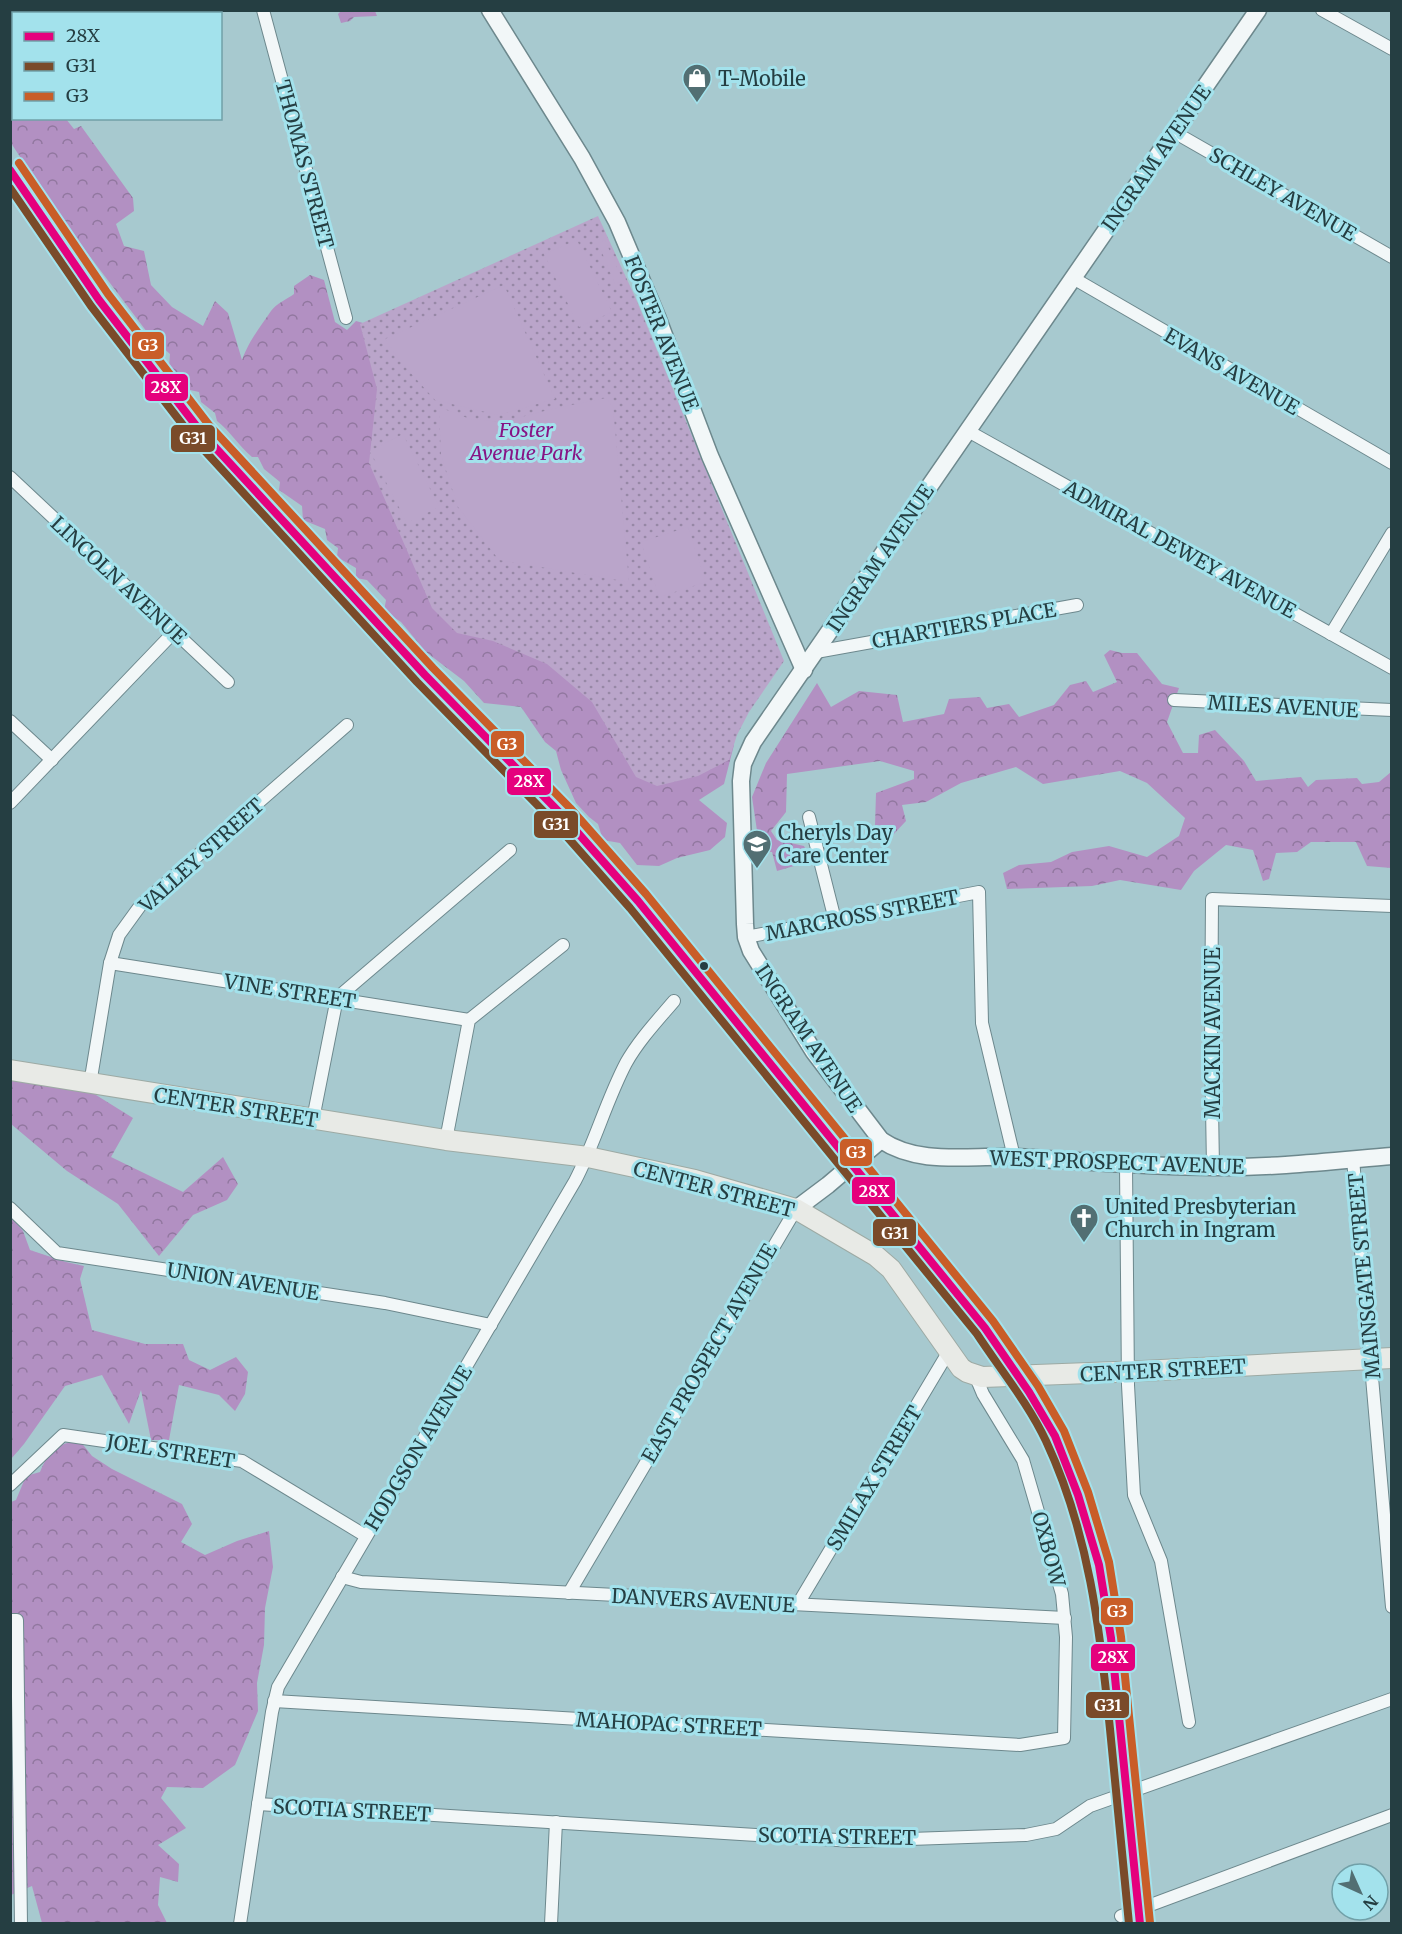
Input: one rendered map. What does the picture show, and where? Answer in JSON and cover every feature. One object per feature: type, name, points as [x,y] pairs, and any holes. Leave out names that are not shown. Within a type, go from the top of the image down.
[{"type":"main road","name":"CENTER STREET","points":[[10,1070],[446,1140],[588,1157],[695,1180],[796,1209],[876,1256],[891,1269],[961,1368],[983,1376],[1128,1372],[1392,1358]]},
{"type":"street","name":"THOMAS STREET","points":[[263,10],[346,318]]},
{"type":"street","name":"FOSTER AVENUE","points":[[490,10],[582,158],[617,222],[660,325],[710,456],[804,670]]},
{"type":"street","name":"INGRAM AVENUE","points":[[881,1140],[814,1052],[751,951],[746,938],[742,854],[741,780],[743,764],[753,742],[1258,10]]},
{"type":"street","points":[[1322,10],[1392,49]]},
{"type":"street","name":"SCHLEY AVENUE","points":[[1174,132],[1392,257]]},
{"type":"street","name":"EVANS AVENUE","points":[[1073,278],[1392,464]]},
{"type":"street","name":"ADMIRAL DEWEY AVENUE","points":[[968,431],[1392,668]]},
{"type":"street","name":"LINCOLN AVENUE","points":[[10,477],[228,682]]},
{"type":"street","points":[[1331,634],[1392,533]]},
{"type":"street","name":"CHARTIERS PLACE","points":[[816,652],[1077,605]]},
{"type":"street","points":[[10,803],[174,632]]},
{"type":"street","name":"MILES AVENUE","points":[[1174,700],[1392,710]]},
{"type":"street","points":[[10,721],[52,760]]},
{"type":"street","name":"VALLEY STREET","points":[[90,1084],[110,963],[118,935],[140,906],[347,725]]},
{"type":"street","points":[[809,817],[836,920]]},
{"type":"street","points":[[313,1119],[337,998],[510,850]]},
{"type":"street","name":"MARCROSS STREET","points":[[746,938],[979,892],[982,1023],[1014,1157]]},
{"type":"street","name":"MACKIN AVENUE","points":[[1213,1167],[1212,899],[1392,906]]},
{"type":"street","points":[[446,1140],[470,1020],[563,945]]},
{"type":"street","name":"VINE STREET","points":[[110,963],[470,1020]]},
{"type":"street","name":"HODGSON AVENUE","points":[[240,1923],[278,1687],[588,1157],[627,1062],[637,1045],[674,1001]]},
{"type":"street","name":"WEST PROSPECT AVENUE","points":[[881,1140],[893,1149],[921,1156],[1014,1157],[1126,1166],[1252,1167],[1392,1156]]},
{"type":"street","name":"EAST PROSPECT AVENUE","points":[[569,1593],[796,1209],[881,1140]]},
{"type":"street","name":"MAINSGATE STREET","points":[[1353,1159],[1371,1359],[1387,1493],[1392,1607]]},
{"type":"street","points":[[1126,1166],[1128,1372],[1134,1495],[1161,1561],[1189,1722]]},
{"type":"street","name":"UNION AVENUE","points":[[10,1208],[57,1253],[385,1303],[491,1325]]},
{"type":"street","name":"SMILAX STREET","points":[[798,1604],[949,1351]]},
{"type":"street","name":"OXBOW","points":[[983,1376],[982,1394],[1015,1445],[1026,1467],[1062,1594],[1066,1637],[1064,1738]]},
{"type":"street","name":"JOEL STREET","points":[[10,1485],[63,1435],[242,1461],[366,1536]]},
{"type":"street","name":"DANVERS AVENUE","points":[[342,1577],[361,1582],[1065,1618]]},
{"type":"street","points":[[14,1620],[21,1923]]},
{"type":"street","name":"SCOTIA STREET","points":[[258,1804],[853,1841],[1026,1835],[1056,1829],[1090,1806],[1392,1699]]},
{"type":"street","name":"MAHOPAC STREET","points":[[274,1701],[1020,1745],[1064,1738]]},
{"type":"street","points":[[1121,1916],[1392,1815]]},
{"type":"street","points":[[551,1923],[556,1822]]},
{"type":"green space","points":[[11,11],[24,11],[12,12],[12,120],[67,120],[74,129],[81,126],[133,198],[134,211],[116,224],[124,246],[144,251],[151,285],[172,307],[203,326],[215,301],[228,313],[242,360],[271,311],[294,294],[294,286],[310,275],[324,280],[335,322],[347,330],[356,321],[370,325],[734,745],[724,784],[699,800],[727,823],[725,837],[710,850],[677,858],[659,866],[637,865],[620,843],[603,840],[598,824],[576,803],[561,770],[556,751],[545,742],[521,707],[484,703],[464,681],[426,652],[401,622],[384,611],[386,600],[367,580],[356,578],[356,568],[337,557],[338,548],[327,540],[325,529],[303,520],[302,506],[279,490],[280,482],[264,469],[258,457],[252,457],[247,453],[217,421],[215,413],[201,402],[199,392],[190,390],[169,367],[170,354],[155,341],[152,333],[147,332],[54,209],[11,143]]},
{"type":"green space","points":[[341,11],[375,11],[377,16],[354,17],[350,21],[341,23],[338,14]]},
{"type":"green space","name":"Foster Avenue Park","points":[[598,216],[636,299],[784,661],[749,712],[737,735],[729,760],[698,776],[657,786],[636,777],[592,702],[547,664],[493,641],[457,633],[432,608],[369,463],[377,389],[360,324]]},
{"type":"green space","points":[[577,240],[612,312],[579,327],[544,254]]},
{"type":"green space","points":[[605,240],[623,281],[615,284],[598,243]]},
{"type":"green space","points":[[504,285],[555,399],[498,415],[435,400],[400,361],[385,339]]},
{"type":"green space","points":[[606,398],[613,407],[629,582],[499,560],[458,507],[441,455],[439,407],[470,419],[502,422]]},
{"type":"green space","points":[[403,434],[439,507],[407,523],[370,451]]},
{"type":"green space","points":[[688,527],[706,582],[659,597],[641,542]]},
{"type":"green space","points":[[1110,650],[1137,653],[1162,684],[1179,688],[1167,722],[1183,753],[1198,753],[1199,735],[1215,730],[1244,761],[1256,781],[1301,777],[1308,787],[1316,780],[1357,778],[1362,784],[1379,782],[1391,772],[1391,868],[1367,866],[1356,842],[1311,842],[1297,852],[1276,853],[1269,879],[1263,881],[1253,850],[1226,845],[1194,871],[1181,890],[1120,880],[1092,886],[1007,889],[1003,873],[1019,865],[1051,862],[1072,852],[1109,846],[1147,857],[1179,836],[1185,818],[1147,783],[1120,771],[1043,784],[1016,767],[961,783],[926,802],[902,805],[906,821],[891,837],[875,826],[876,793],[914,779],[914,771],[880,761],[787,774],[786,812],[771,831],[777,840],[804,846],[811,861],[777,871],[772,852],[760,851],[752,797],[766,763],[817,683],[831,707],[859,691],[897,695],[903,722],[944,714],[949,699],[980,697],[987,708],[1009,704],[1019,717],[1054,705],[1070,685],[1086,681],[1093,692],[1117,682],[1104,655]]},
{"type":"green space","points":[[10,1061],[51,1067],[133,1118],[111,1157],[183,1192],[223,1157],[238,1184],[227,1200],[193,1215],[159,1256],[118,1204],[67,1171],[11,1124]]},
{"type":"green space","points":[[11,1217],[23,1231],[30,1250],[84,1266],[80,1279],[92,1330],[145,1344],[183,1344],[189,1360],[210,1370],[236,1357],[248,1372],[245,1394],[235,1411],[219,1395],[179,1385],[169,1440],[151,1440],[141,1390],[129,1424],[102,1375],[65,1386],[11,1459]]},
{"type":"green space","points":[[80,1441],[92,1456],[112,1469],[182,1504],[192,1524],[181,1542],[205,1555],[237,1541],[269,1531],[273,1567],[265,1608],[264,1645],[257,1683],[258,1711],[235,1765],[203,1788],[167,1787],[161,1798],[186,1828],[158,1845],[179,1864],[178,1882],[160,1877],[158,1905],[167,1923],[42,1923],[32,1886],[11,1895],[11,1502],[16,1500],[26,1476],[40,1472],[55,1449]]},
{"type":"transit line","name":"G3","points":[[19,163],[108,294],[209,425],[433,668],[570,808],[646,894],[993,1321],[1038,1386],[1064,1431],[1088,1492],[1109,1562],[1121,1637],[1150,1923]]},
{"type":"transit line","name":"28X","points":[[10,170],[99,300],[201,432],[425,675],[562,815],[638,901],[985,1328],[1029,1392],[1055,1436],[1078,1495],[1099,1565],[1111,1638],[1140,1924]]},
{"type":"transit line","name":"G31","points":[[10,188],[91,306],[193,438],[417,682],[554,822],[630,908],[977,1334],[1022,1400],[1039,1427],[1061,1476],[1083,1546],[1097,1618],[1129,1924]]},
{"type":"place","name":"T-Mobile","points":[[697,104]]},
{"type":"place","name":"Cheryls Day Care Center","points":[[757,870]]},
{"type":"place","name":"United Presbyterian Church in Ingram","points":[[1084,1244]]}]
